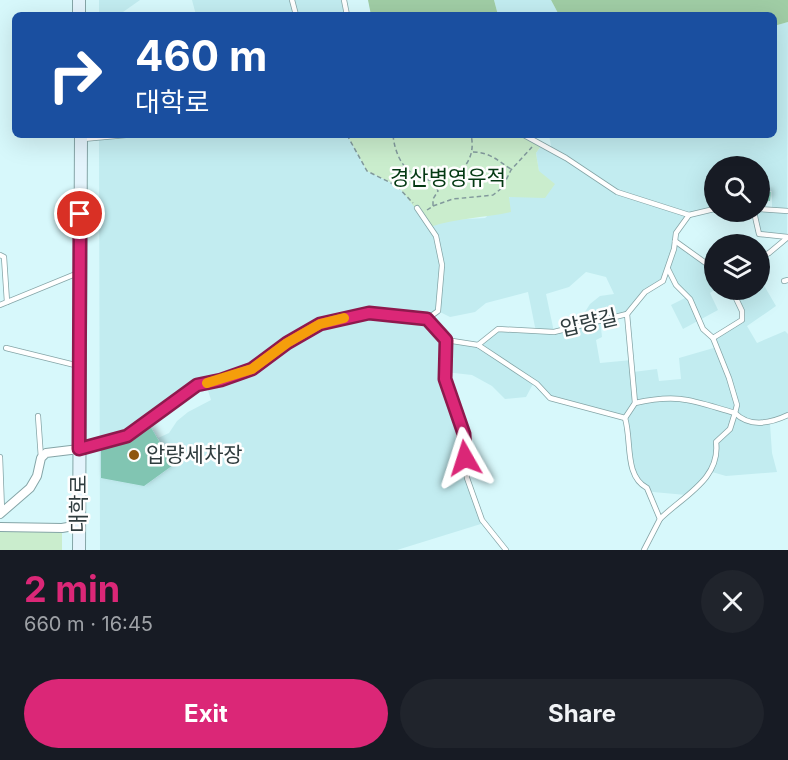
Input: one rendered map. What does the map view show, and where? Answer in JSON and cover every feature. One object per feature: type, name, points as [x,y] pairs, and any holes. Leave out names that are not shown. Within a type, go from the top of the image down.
[{"type":"main road","name":"대학로","points":[[79,550],[81,138]]},
{"type":"street","points":[[1,514],[30,488],[37,476],[41,458],[46,453],[79,449]]},
{"type":"street","points":[[0,526],[62,528],[79,525]]},
{"type":"lane","points":[[529,138],[566,158],[617,192],[689,215],[704,211]]},
{"type":"lane","points":[[79,449],[127,436],[197,385],[221,380],[252,369],[287,343],[320,324],[369,313],[427,319],[438,311],[442,265],[436,236],[419,210]]},
{"type":"lane","points":[[770,210],[788,211]]},
{"type":"lane","name":"압량길","points":[[478,345],[498,329],[554,332],[627,314],[645,292],[663,281],[676,233],[689,215]]},
{"type":"lane","points":[[756,222],[759,234],[788,238]]},
{"type":"lane","points":[[770,253],[788,238]]},
{"type":"lane","points":[[675,241],[704,261]]},
{"type":"lane","points":[[0,255],[4,258],[7,302]]},
{"type":"lane","points":[[644,550],[660,519],[712,472],[718,452],[716,442],[730,429],[737,405],[713,338],[703,329],[690,299],[676,285],[668,269]]},
{"type":"lane","points":[[0,305],[79,272]]},
{"type":"lane","points":[[713,338],[742,320],[742,311],[737,300]]},
{"type":"lane","points":[[627,314],[635,404]]},
{"type":"lane","points":[[427,319],[446,340],[478,345],[537,384],[550,398],[625,418]]},
{"type":"lane","points":[[446,340],[445,379],[464,434],[470,487],[482,520],[506,550]]},
{"type":"lane","points":[[6,348],[79,366]]},
{"type":"lane","points":[[625,418],[635,404],[663,397],[681,397],[735,413],[742,419],[770,424],[788,415]]},
{"type":"lane","points":[[38,416],[41,458]]},
{"type":"lane","points":[[625,418],[630,435],[633,475],[637,483],[647,488],[660,519]]},
{"type":"lane","points":[[0,457],[1,514]]},
{"type":"path","points":[[349,138],[367,171],[398,186],[419,210],[453,199],[493,195],[502,188],[511,170],[537,143]]},
{"type":"path","points":[[394,138],[397,155],[405,169],[424,179],[459,173],[472,152],[471,138]]},
{"type":"path","points":[[472,152],[483,152],[495,157],[511,170]]},
{"type":"path","points":[[432,179],[438,191],[433,199],[433,206]]},
{"type":"shaded area","points":[[99,0],[140,0],[123,12],[99,12]]},
{"type":"shaded area","points":[[192,0],[344,0],[346,12],[195,12]]},
{"type":"shaded area","points":[[494,0],[551,0],[557,12],[497,12]]},
{"type":"shaded area","points":[[788,22],[787,238],[759,234],[756,222],[770,222],[772,191],[770,191],[770,156],[704,156],[704,209],[689,215],[676,233],[675,240],[704,262],[704,300],[713,300],[718,310],[683,329],[671,305],[687,297],[676,285],[668,270],[663,281],[645,292],[627,314],[600,319],[602,337],[596,340],[600,363],[632,360],[633,372],[657,369],[659,381],[681,379],[679,358],[717,347],[713,338],[742,320],[742,311],[737,300],[770,300],[770,296],[776,306],[747,326],[757,343],[785,331],[788,334],[788,415],[770,424],[772,453],[777,472],[726,476],[712,472],[686,495],[653,492],[637,483],[633,475],[625,418],[550,398],[534,382],[526,397],[505,399],[492,386],[472,375],[445,372],[464,434],[467,478],[484,523],[397,550],[100,550],[99,138],[349,138],[367,171],[397,186],[417,208],[450,220],[485,218],[539,172],[536,153],[541,146],[552,151],[550,138],[777,138],[777,25]],"holes":[[[586,272],[606,277],[614,294],[600,296],[590,304],[585,312],[587,323],[554,332],[546,294],[569,287]],[[528,292],[536,332],[498,329],[478,345],[446,340],[427,319],[438,311],[450,317],[475,312],[486,303]],[[206,384],[211,400],[188,412],[177,421],[169,433],[158,438],[148,422],[197,385]]]},
{"type":"green space","points":[[368,0],[494,0],[497,12],[370,12]]},
{"type":"green space","points":[[551,0],[788,0],[788,22],[777,25],[777,12],[557,12]]},
{"type":"green space","name":"경산병영유적","points":[[349,138],[529,138],[541,146],[536,153],[539,171],[555,184],[545,198],[509,197],[511,212],[430,227],[398,186],[367,171]]},
{"type":"green space","points":[[0,527],[62,528],[62,550],[0,550]]},
{"type":"building","name":"압량세차장","points":[[150,426],[173,465],[144,486],[101,478],[101,448],[128,441]]},
{"type":"slow traffic","points":[[207,383],[252,369],[287,343],[320,324],[344,318]]},
{"type":"place","name":"압량세차장","points":[[134,455]]},
{"type":"route","points":[[80,214],[79,449],[127,436],[197,385],[221,380],[252,369],[287,343],[320,324],[369,313],[427,319],[446,340],[445,379],[464,434],[465,458]]}]
